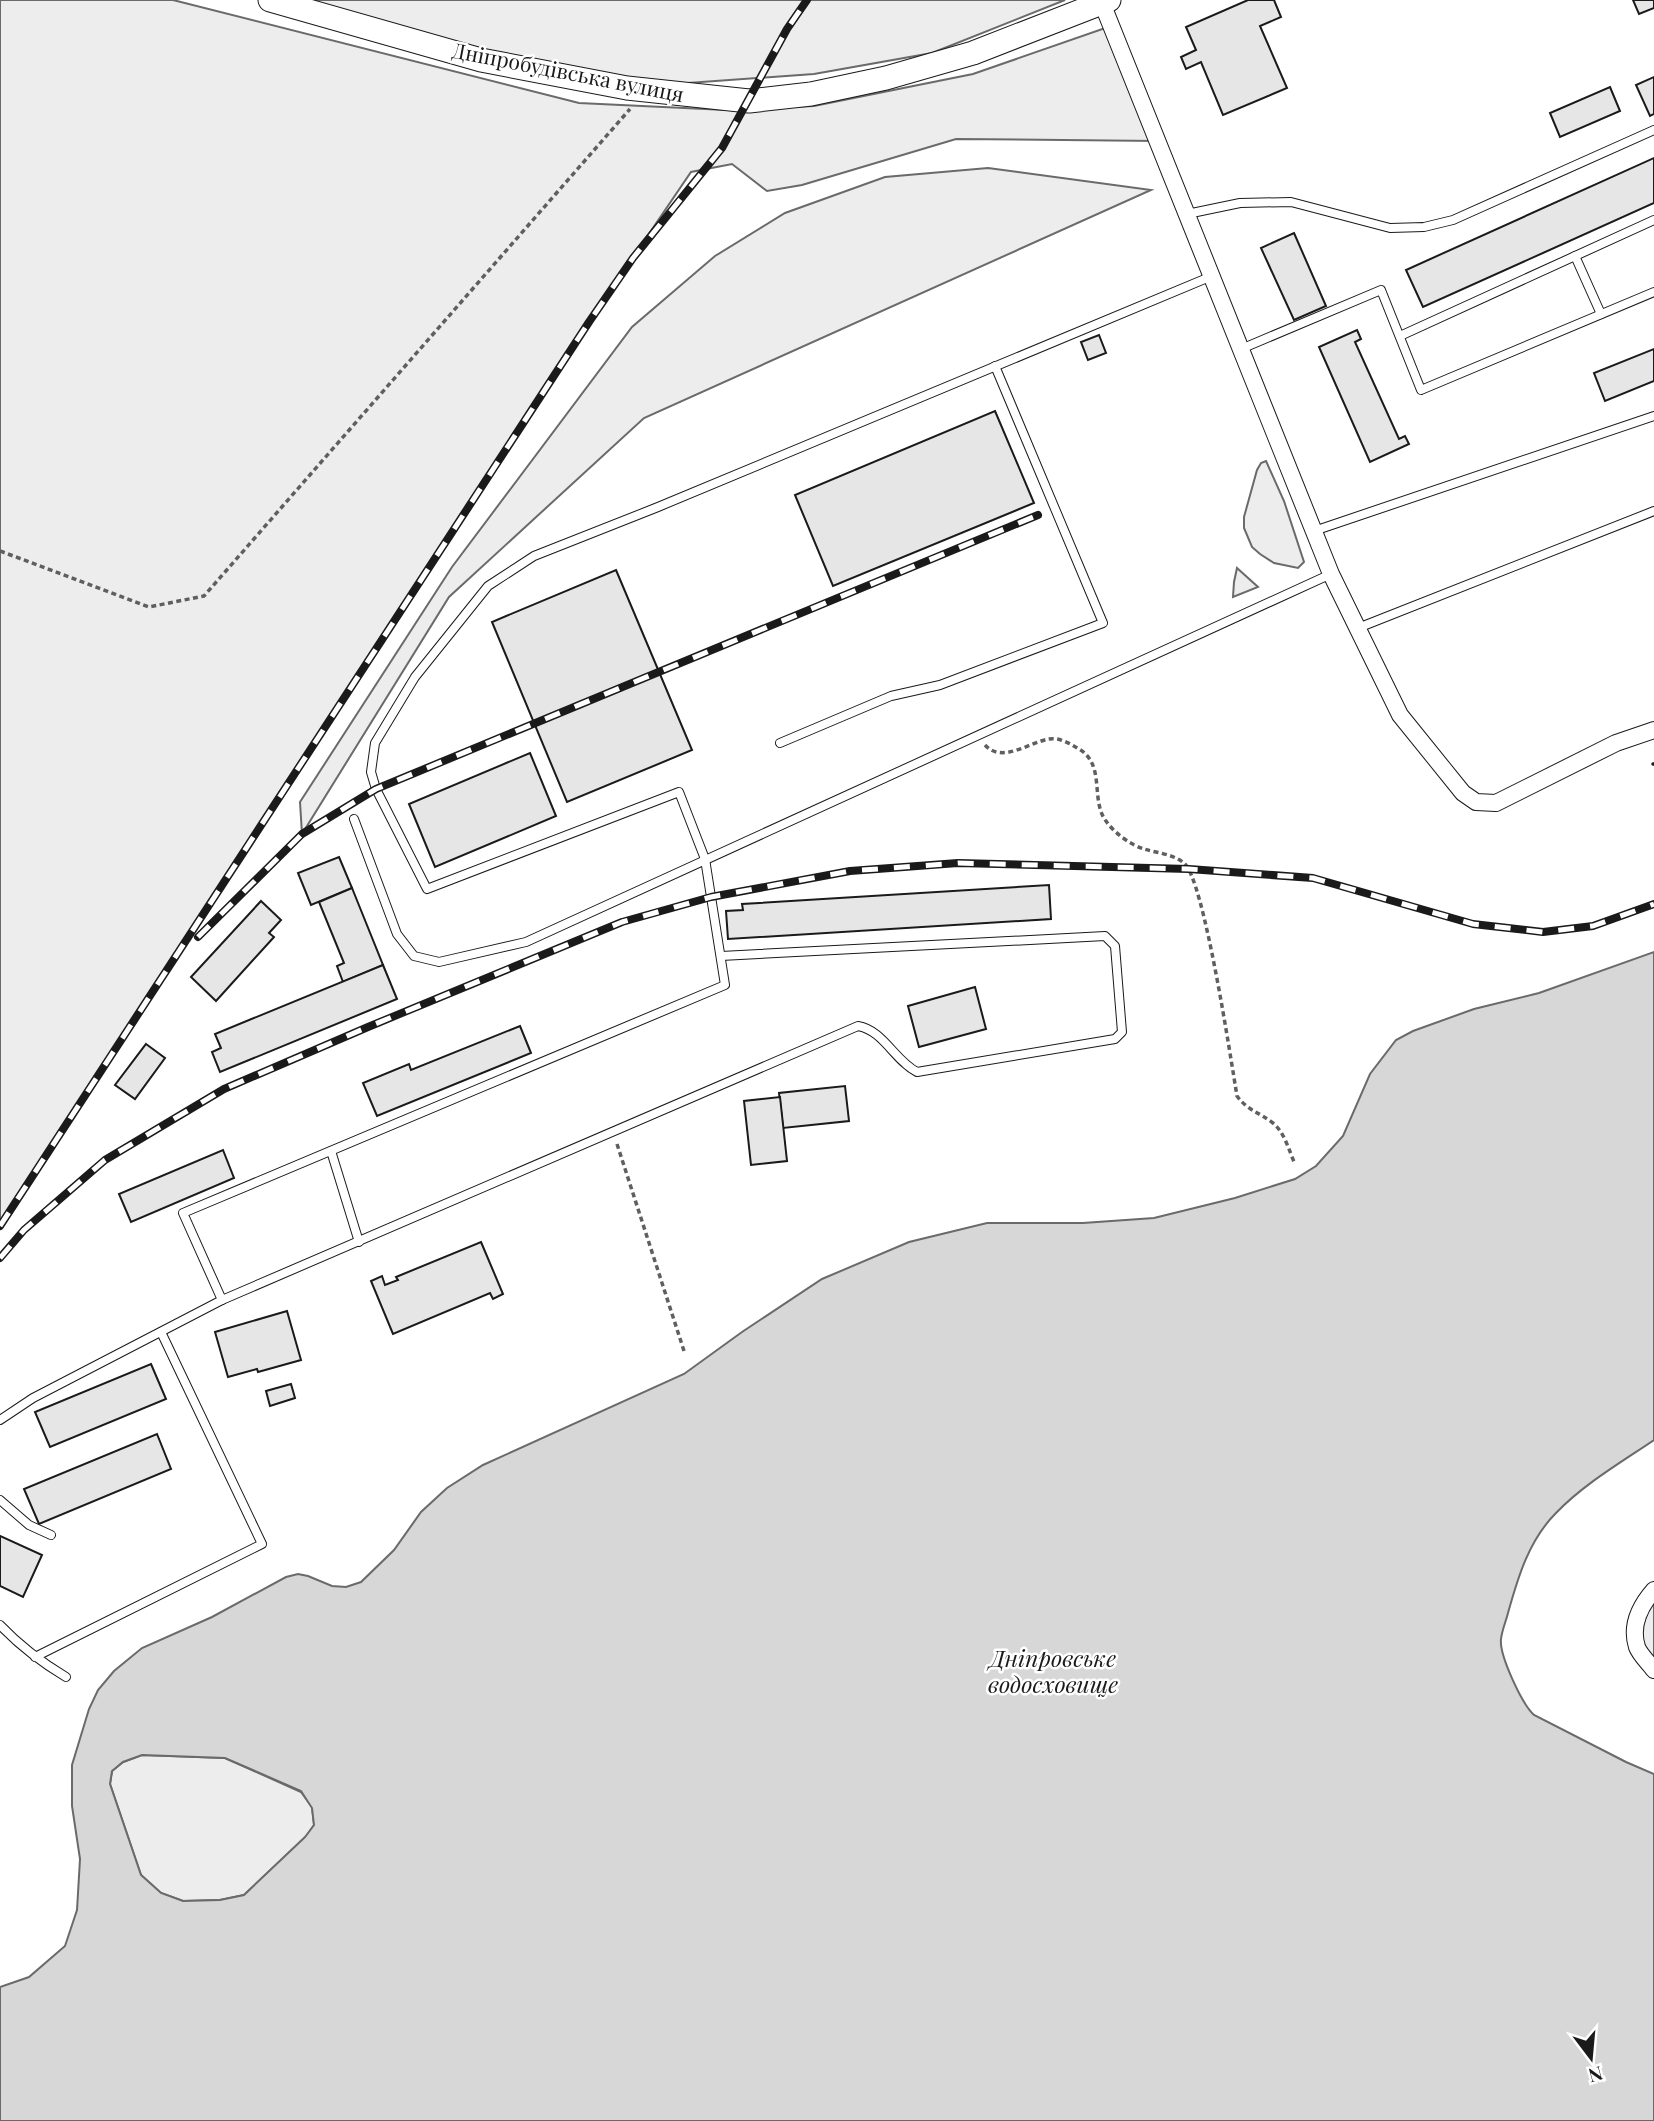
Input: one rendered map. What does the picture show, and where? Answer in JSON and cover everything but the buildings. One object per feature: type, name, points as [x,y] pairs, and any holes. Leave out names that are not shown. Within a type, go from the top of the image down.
[{"type":"street","name":"Дніпробудівська вулиця","points":[[270,0],[481,60],[646,91],[749,101],[811,94],[886,78],[973,53],[1104,1]]},
{"type":"street","points":[[1104,1],[1186,214],[1331,574],[1400,715],[1463,793],[1476,802],[1496,803],[1616,743],[1654,730]]},
{"type":"street","points":[[1654,1590],[1642,1605],[1635,1626],[1637,1649],[1654,1670]]},
{"type":"lane","points":[[1186,214],[1240,203],[1291,202],[1390,229],[1424,227],[1453,220],[1654,130]]},
{"type":"lane","points":[[1400,336],[1654,220]]},
{"type":"lane","points":[[1575,256],[1601,314]]},
{"type":"lane","points":[[222,1300],[183,1213],[725,985],[705,859],[679,792],[427,889],[376,789],[370,772],[375,743],[415,677],[488,586],[534,556],[1212,276]]},
{"type":"lane","points":[[1241,349],[1381,290],[1421,390],[1654,292]]},
{"type":"lane","points":[[780,743],[891,696],[940,685],[1102,623],[995,366]]},
{"type":"lane","points":[[1314,531],[1654,416]]},
{"type":"lane","points":[[1358,628],[1654,511]]},
{"type":"lane","points":[[354,819],[397,934],[414,956],[439,962],[526,942],[1331,574]]},
{"type":"lane","points":[[0,1420],[33,1398],[222,1300],[858,1026],[868,1027],[907,1067],[917,1072],[1115,1039],[1122,1032],[1115,946],[1105,936],[721,956]]},
{"type":"lane","points":[[331,1151],[359,1242]]},
{"type":"lane","points":[[35,1657],[262,1544],[161,1332]]},
{"type":"lane","points":[[0,1500],[29,1525],[51,1535]]},
{"type":"lane","points":[[0,1625],[35,1657],[66,1677]]},
{"type":"path","points":[[0,551],[149,607],[204,596],[646,91]]},
{"type":"path","points":[[976,735],[988,749],[1003,753],[1050,739],[1060,739],[1083,751],[1095,769],[1100,809],[1105,821],[1120,835],[1141,848],[1171,856],[1189,869],[1201,901],[1237,1096],[1245,1108],[1276,1125],[1295,1164]]},
{"type":"path","points":[[614,1132],[685,1354]]},
{"type":"shaded area","points":[[0,0],[173,0],[579,103],[726,110],[814,106],[973,74],[1111,26],[1157,141],[956,139],[802,185],[767,191],[732,164],[691,172],[589,322],[0,1226]]},
{"type":"shaded area","points":[[308,0],[1065,0],[932,53],[814,74],[646,86],[466,45]]},
{"type":"shaded area","points":[[988,168],[1151,190],[644,418],[449,597],[302,834],[300,802],[452,567],[632,327],[715,256],[785,213],[885,177]]},
{"type":"shaded area","points":[[1266,461],[1284,501],[1304,562],[1298,568],[1274,563],[1260,554],[1252,547],[1244,528],[1244,517],[1257,470],[1261,463]]},
{"type":"shaded area","points":[[1237,568],[1258,587],[1233,597],[1234,582]]},
{"type":"shaded area","points":[[1654,1602],[1654,1660],[1643,1647],[1642,1628]]},
{"type":"shaded area","points":[[142,1755],[225,1758],[301,1792],[312,1807],[314,1825],[306,1837],[244,1895],[220,1900],[183,1901],[161,1893],[141,1875],[110,1784],[112,1771],[123,1762]]},
{"type":"water","name":"Дніпровське водосховище","points":[[1654,952],[1654,1440],[1590,1483],[1567,1502],[1547,1524],[1520,1573],[1503,1629],[1501,1646],[1512,1679],[1534,1715],[1654,1774],[1654,2121],[0,2121],[0,1987],[29,1977],[65,1946],[77,1910],[80,1859],[72,1806],[72,1765],[89,1709],[98,1690],[114,1671],[142,1648],[212,1617],[286,1577],[298,1574],[332,1586],[346,1587],[361,1582],[394,1550],[421,1512],[447,1488],[483,1465],[684,1374],[822,1279],[909,1242],[987,1223],[1083,1223],[1154,1218],[1235,1198],[1295,1179],[1316,1166],[1343,1136],[1370,1074],[1396,1040],[1474,1009],[1539,993]],"holes":[[[142,1755],[225,1758],[301,1791],[312,1808],[314,1825],[305,1837],[244,1895],[220,1900],[183,1901],[161,1893],[141,1875],[110,1784],[112,1771],[123,1762]]]},
{"type":"railway","points":[[0,1226],[589,322],[633,258],[722,148],[787,29],[807,0]]},
{"type":"railway","points":[[198,937],[302,834],[376,789],[1038,515]]},
{"type":"railway","points":[[0,1258],[24,1230],[105,1160],[224,1089],[622,922],[711,897],[850,871],[958,863],[1189,869],[1313,878],[1473,924],[1543,932],[1593,926],[1654,904]]}]
